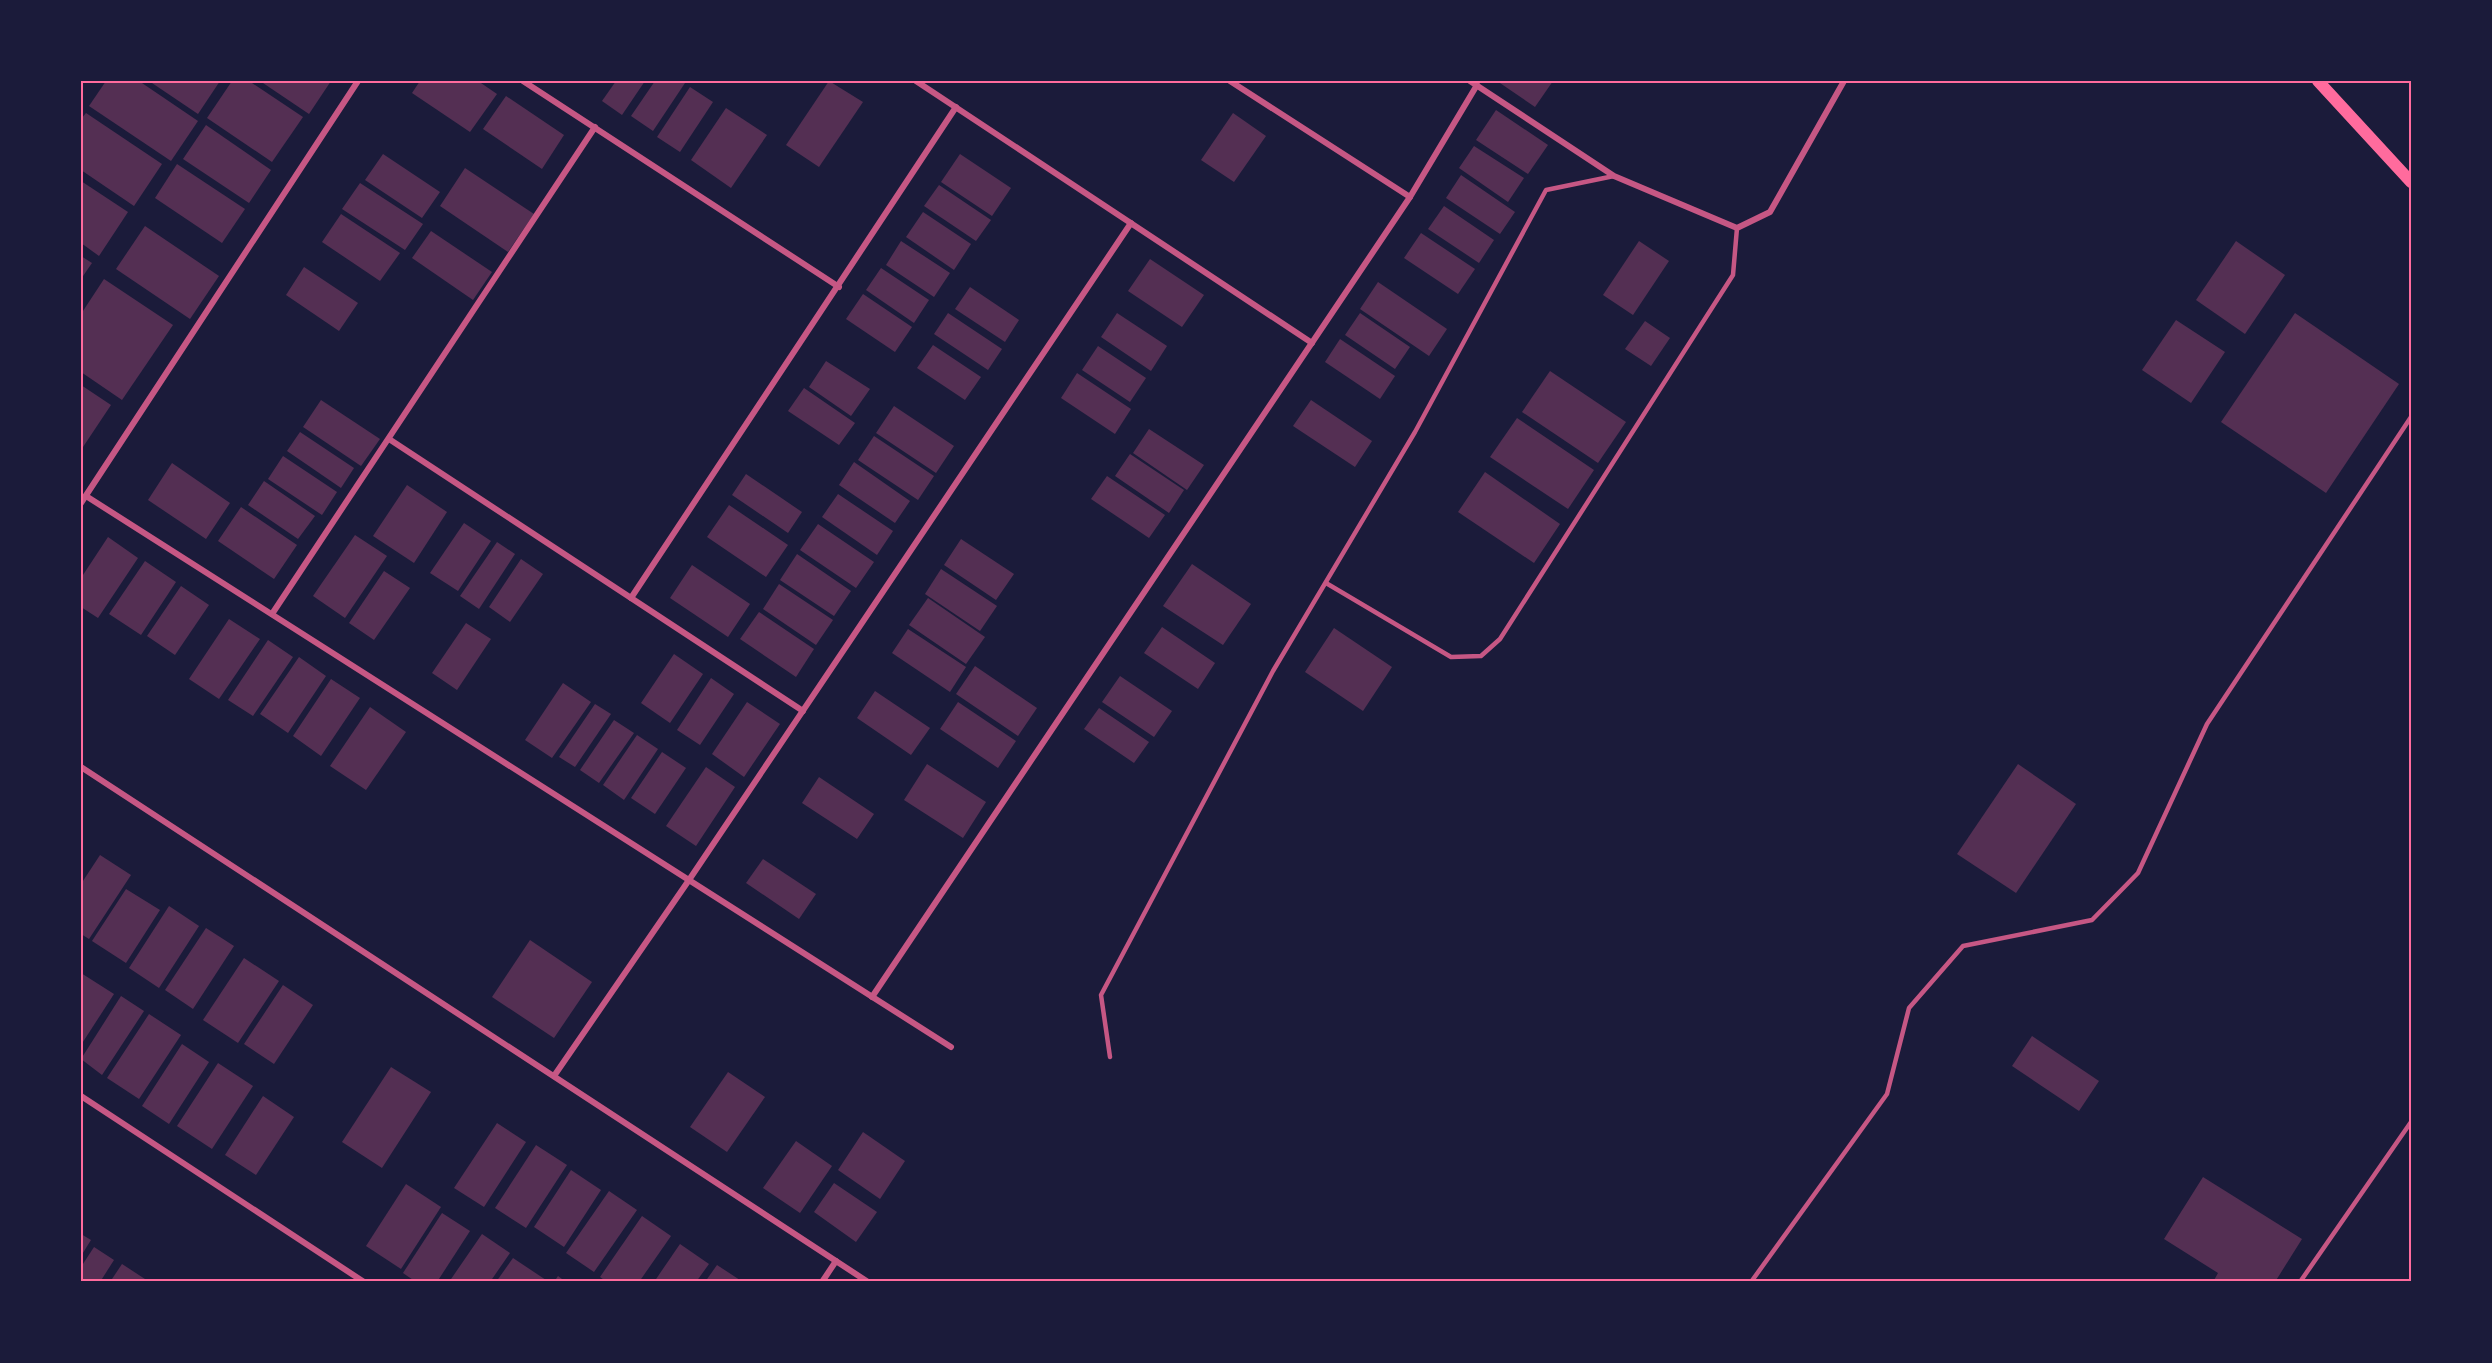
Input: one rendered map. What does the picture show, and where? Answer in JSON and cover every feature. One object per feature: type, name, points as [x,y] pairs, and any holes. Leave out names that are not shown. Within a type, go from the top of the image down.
[{"type":"main road","points":[[2318,81],[2411,182]]},
{"type":"street","points":[[81,503],[358,81]]},
{"type":"street","points":[[523,81],[839,286]]},
{"type":"street","points":[[916,81],[1312,343]]},
{"type":"street","points":[[1230,81],[1410,197]]},
{"type":"street","points":[[1470,81],[1614,176],[1737,228],[1770,212],[1844,81]]},
{"type":"street","points":[[872,997],[1410,197],[1477,85]]},
{"type":"street","points":[[631,598],[956,107]]},
{"type":"street","points":[[272,614],[595,127]]},
{"type":"street","points":[[554,1076],[689,880],[1131,223]]},
{"type":"street","points":[[389,439],[803,711]]},
{"type":"street","points":[[86,496],[951,1047]]},
{"type":"street","points":[[81,767],[868,1282]]},
{"type":"street","points":[[81,1096],[364,1282]]},
{"type":"street","points":[[822,1282],[836,1261]]},
{"type":"lane","points":[[1110,1057],[1101,995],[1273,671],[1415,432],[1546,190],[1614,176]]},
{"type":"lane","points":[[1326,583],[1451,657],[1481,656],[1500,639],[1733,275],[1737,228]]},
{"type":"lane","points":[[1751,1282],[1887,1094],[1909,1008],[1963,946],[2092,920],[2138,873],[2207,723],[2411,417]]},
{"type":"lane","points":[[2300,1282],[2411,1122]]},
{"type":"building","points":[[106,81],[139,81],[198,121],[171,161],[89,106]]},
{"type":"building","points":[[149,81],[220,81],[198,114]]},
{"type":"building","points":[[232,81],[249,81],[303,117],[272,162],[207,118]]},
{"type":"building","points":[[260,81],[331,81],[309,114]]},
{"type":"building","points":[[420,81],[478,81],[497,94],[470,132],[412,93]]},
{"type":"building","points":[[616,81],[645,81],[622,115],[602,101]]},
{"type":"building","points":[[655,81],[685,83],[653,131],[631,116]]},
{"type":"building","points":[[829,81],[863,102],[819,167],[786,145]]},
{"type":"building","points":[[1497,81],[1553,81],[1535,107]]},
{"type":"building","points":[[690,87],[713,102],[680,152],[657,137]]},
{"type":"building","points":[[506,96],[564,135],[542,169],[483,129]]},
{"type":"building","points":[[726,108],[767,135],[731,188],[691,160]]},
{"type":"building","points":[[1496,110],[1548,145],[1528,174],[1476,140]]},
{"type":"building","points":[[86,113],[162,164],[134,206],[81,170],[81,119]]},
{"type":"building","points":[[1233,113],[1266,136],[1234,182],[1201,160]]},
{"type":"building","points":[[206,125],[271,170],[249,203],[183,159]]},
{"type":"building","points":[[1474,146],[1524,178],[1508,202],[1459,168]]},
{"type":"building","points":[[383,154],[440,192],[422,218],[365,180]]},
{"type":"building","points":[[960,154],[1011,188],[992,216],[941,182]]},
{"type":"building","points":[[177,164],[245,209],[222,243],[155,198]]},
{"type":"building","points":[[465,168],[534,214],[508,252],[440,206]]},
{"type":"building","points":[[1461,175],[1515,212],[1500,234],[1446,198]]},
{"type":"building","points":[[81,181],[128,212],[99,256],[81,243]]},
{"type":"building","points":[[360,183],[423,224],[405,250],[342,209]]},
{"type":"building","points":[[939,185],[991,220],[976,241],[924,206]]},
{"type":"building","points":[[1444,206],[1494,240],[1479,263],[1428,229]]},
{"type":"building","points":[[923,212],[971,244],[954,270],[906,237]]},
{"type":"building","points":[[341,214],[400,253],[380,281],[322,242]]},
{"type":"building","points":[[145,226],[219,276],[190,319],[116,269]]},
{"type":"building","points":[[431,231],[492,272],[473,300],[412,258]]},
{"type":"building","points":[[1421,233],[1475,269],[1458,294],[1404,258]]},
{"type":"building","points":[[901,241],[950,273],[934,297],[886,265]]},
{"type":"building","points":[[1639,241],[1669,261],[1633,315],[1603,295]]},
{"type":"building","points":[[2236,241],[2285,275],[2245,334],[2196,300]]},
{"type":"building","points":[[81,256],[92,263],[81,279]]},
{"type":"building","points":[[1150,259],[1204,295],[1182,327],[1128,291]]},
{"type":"building","points":[[304,267],[358,303],[339,331],[286,295]]},
{"type":"building","points":[[881,268],[929,300],[914,323],[866,290]]},
{"type":"building","points":[[104,279],[173,325],[122,400],[81,372],[81,314]]},
{"type":"building","points":[[1378,282],[1447,329],[1429,356],[1360,309]]},
{"type":"building","points":[[970,287],[1019,320],[1005,342],[955,309]]},
{"type":"building","points":[[863,294],[912,327],[895,352],[846,319]]},
{"type":"building","points":[[948,313],[1002,349],[988,370],[934,334]]},
{"type":"building","points":[[1117,313],[1167,346],[1151,371],[1101,337]]},
{"type":"building","points":[[1360,313],[1410,347],[1395,369],[1345,335]]},
{"type":"building","points":[[2295,313],[2399,384],[2326,493],[2221,422]]},
{"type":"building","points":[[2176,320],[2225,352],[2191,403],[2142,370]]},
{"type":"building","points":[[1645,321],[1670,338],[1651,366],[1625,349]]},
{"type":"building","points":[[1340,339],[1395,376],[1380,399],[1325,362]]},
{"type":"building","points":[[933,345],[981,377],[965,400],[917,368]]},
{"type":"building","points":[[1098,346],[1146,378],[1130,402],[1082,370]]},
{"type":"building","points":[[826,361],[870,389],[851,416],[809,387]]},
{"type":"building","points":[[1550,371],[1626,422],[1598,463],[1522,412]]},
{"type":"building","points":[[1077,373],[1131,409],[1115,434],[1061,398]]},
{"type":"building","points":[[81,385],[111,405],[81,450]]},
{"type":"building","points":[[804,388],[855,423],[839,445],[788,411]]},
{"type":"building","points":[[321,400],[380,439],[361,466],[303,427]]},
{"type":"building","points":[[1311,400],[1372,441],[1355,467],[1293,426]]},
{"type":"building","points":[[894,406],[954,446],[936,473],[876,433]]},
{"type":"building","points":[[1517,418],[1594,470],[1568,509],[1490,457]]},
{"type":"building","points":[[1149,429],[1204,465],[1187,490],[1133,453]]},
{"type":"building","points":[[300,432],[354,468],[341,488],[287,451]]},
{"type":"building","points":[[874,436],[934,476],[918,500],[858,460]]},
{"type":"building","points":[[1130,454],[1184,490],[1169,513],[1115,476]]},
{"type":"building","points":[[283,456],[337,492],[322,515],[268,479]]},
{"type":"building","points":[[854,462],[910,501],[895,523],[839,485]]},
{"type":"building","points":[[172,463],[230,503],[206,539],[148,500]]},
{"type":"building","points":[[1485,472],[1560,524],[1534,563],[1458,512]]},
{"type":"building","points":[[746,474],[802,512],[788,533],[732,495]]},
{"type":"building","points":[[1107,476],[1165,515],[1149,538],[1091,499]]},
{"type":"building","points":[[264,481],[315,516],[298,539],[248,505]]},
{"type":"building","points":[[407,485],[447,512],[414,563],[373,536]]},
{"type":"building","points":[[838,494],[893,531],[877,555],[822,517]]},
{"type":"building","points":[[729,505],[788,545],[766,577],[707,537]]},
{"type":"building","points":[[241,507],[297,545],[274,579],[218,541]]},
{"type":"building","points":[[464,523],[491,541],[458,591],[430,573]]},
{"type":"building","points":[[818,524],[874,562],[856,588],[800,550]]},
{"type":"building","points":[[355,535],[387,556],[345,618],[313,596]]},
{"type":"building","points":[[108,537],[138,558],[98,618],[81,607],[81,578]]},
{"type":"building","points":[[961,539],[1014,574],[996,600],[944,565]]},
{"type":"building","points":[[497,542],[515,554],[479,609],[460,596]]},
{"type":"building","points":[[797,554],[851,591],[834,616],[780,580]]},
{"type":"building","points":[[521,559],[543,574],[510,622],[489,607]]},
{"type":"building","points":[[145,561],[176,582],[141,635],[109,614]]},
{"type":"building","points":[[1192,564],[1251,604],[1223,645],[1163,606]]},
{"type":"building","points":[[692,565],[750,604],[728,637],[670,598]]},
{"type":"building","points":[[941,569],[997,606],[980,631],[925,594]]},
{"type":"building","points":[[384,571],[410,588],[374,640],[349,623]]},
{"type":"building","points":[[779,584],[833,620],[816,645],[763,609]]},
{"type":"building","points":[[181,586],[209,605],[175,655],[147,636]]},
{"type":"building","points":[[928,598],[985,637],[966,664],[909,625]]},
{"type":"building","points":[[759,612],[814,649],[796,677],[740,639]]},
{"type":"building","points":[[229,619],[260,639],[219,699],[189,679]]},
{"type":"building","points":[[466,623],[491,639],[457,690],[432,673]]},
{"type":"building","points":[[1162,627],[1215,663],[1198,689],[1144,653]]},
{"type":"building","points":[[1334,628],[1392,667],[1363,711],[1305,672]]},
{"type":"building","points":[[908,629],[966,667],[950,692],[892,653]]},
{"type":"building","points":[[268,640],[293,657],[253,716],[228,700]]},
{"type":"building","points":[[674,654],[703,674],[670,723],[641,703]]},
{"type":"building","points":[[299,657],[326,676],[288,733],[260,714]]},
{"type":"building","points":[[975,666],[1037,708],[1018,736],[956,694]]},
{"type":"building","points":[[1120,676],[1172,711],[1154,737],[1102,702]]},
{"type":"building","points":[[711,678],[734,694],[700,745],[677,730]]},
{"type":"building","points":[[331,679],[360,698],[321,756],[293,736]]},
{"type":"building","points":[[563,683],[591,702],[552,758],[525,740]]},
{"type":"building","points":[[875,691],[930,728],[911,755],[857,718]]},
{"type":"building","points":[[747,702],[780,724],[744,777],[712,754]]},
{"type":"building","points":[[958,702],[1016,741],[998,768],[940,729]]},
{"type":"building","points":[[595,704],[611,714],[575,767],[559,757]]},
{"type":"building","points":[[370,707],[406,732],[366,790],[330,766]]},
{"type":"building","points":[[1099,708],[1149,742],[1134,763],[1084,729]]},
{"type":"building","points":[[614,720],[634,733],[599,783],[580,770]]},
{"type":"building","points":[[637,735],[658,749],[624,800],[603,785]]},
{"type":"building","points":[[662,752],[686,768],[655,814],[631,798]]},
{"type":"building","points":[[927,764],[986,802],[963,838],[904,800]]},
{"type":"building","points":[[2018,764],[2076,804],[2016,893],[1957,854]]},
{"type":"building","points":[[706,767],[735,787],[696,846],[666,826]]},
{"type":"building","points":[[819,777],[874,814],[857,839],[802,803]]},
{"type":"building","points":[[100,855],[131,875],[89,939],[81,934],[81,884]]},
{"type":"building","points":[[763,859],[816,894],[799,919],[746,883]]},
{"type":"building","points":[[126,889],[160,910],[126,963],[92,941]]},
{"type":"building","points":[[169,906],[199,926],[159,988],[129,968]]},
{"type":"building","points":[[206,928],[234,946],[193,1009],[165,990]]},
{"type":"building","points":[[530,940],[592,982],[554,1038],[492,997]]},
{"type":"building","points":[[244,958],[279,981],[238,1043],[203,1020]]},
{"type":"building","points":[[81,973],[114,994],[81,1045]]},
{"type":"building","points":[[283,985],[313,1005],[274,1064],[244,1044]]},
{"type":"building","points":[[121,996],[144,1011],[102,1075],[81,1059]]},
{"type":"building","points":[[149,1014],[181,1035],[139,1099],[107,1078]]},
{"type":"building","points":[[2032,1036],[2099,1081],[2079,1111],[2012,1066]]},
{"type":"building","points":[[182,1044],[209,1062],[169,1124],[142,1106]]},
{"type":"building","points":[[218,1063],[253,1086],[212,1149],[177,1126]]},
{"type":"building","points":[[391,1067],[431,1092],[382,1168],[342,1142]]},
{"type":"building","points":[[728,1072],[765,1097],[727,1152],[690,1127]]},
{"type":"building","points":[[263,1096],[294,1117],[256,1175],[225,1155]]},
{"type":"building","points":[[497,1123],[526,1142],[484,1207],[454,1188]]},
{"type":"building","points":[[863,1132],[905,1161],[880,1199],[838,1170]]},
{"type":"building","points":[[796,1141],[832,1166],[800,1213],[763,1188]]},
{"type":"building","points":[[536,1145],[567,1165],[526,1228],[495,1208]]},
{"type":"building","points":[[571,1170],[601,1190],[564,1247],[534,1227]]},
{"type":"building","points":[[2203,1177],[2302,1239],[2275,1282],[2213,1282],[2218,1273],[2164,1239]]},
{"type":"building","points":[[834,1183],[877,1212],[856,1242],[814,1212]]},
{"type":"building","points":[[406,1184],[441,1207],[401,1269],[366,1246]]},
{"type":"building","points":[[609,1191],[637,1210],[594,1272],[566,1253]]},
{"type":"building","points":[[442,1213],[470,1231],[437,1282],[416,1282],[403,1273]]},
{"type":"building","points":[[642,1216],[671,1236],[639,1282],[607,1282],[600,1277]]},
{"type":"building","points":[[81,1234],[91,1240],[81,1256]]},
{"type":"building","points":[[482,1234],[510,1253],[490,1282],[449,1282]]},
{"type":"building","points":[[680,1244],[709,1264],[696,1282],[654,1282]]},
{"type":"building","points":[[94,1247],[114,1260],[100,1282],[81,1282],[81,1267]]},
{"type":"building","points":[[513,1258],[546,1280],[544,1282],[496,1282]]},
{"type":"building","points":[[122,1264],[145,1279],[144,1282],[110,1282]]},
{"type":"building","points":[[717,1265],[743,1282],[705,1282]]},
{"type":"building","points":[[558,1276],[566,1282],[554,1282]]}]
